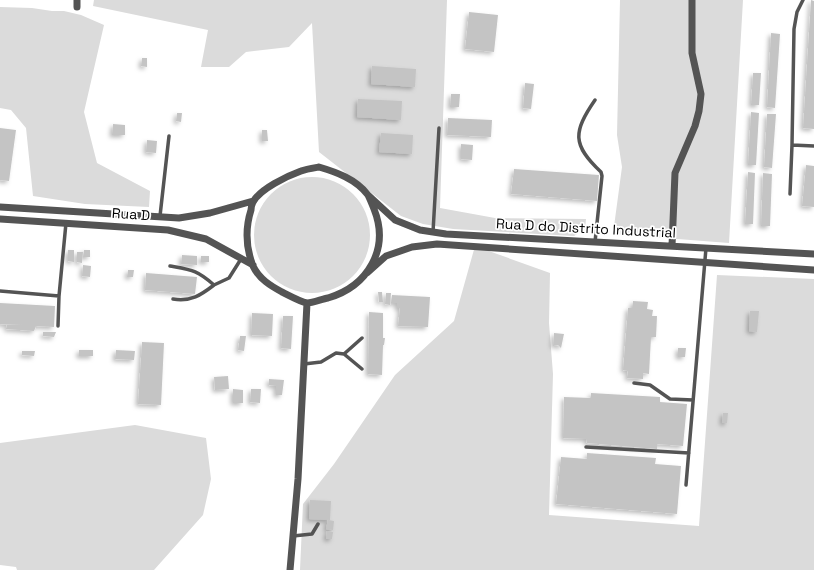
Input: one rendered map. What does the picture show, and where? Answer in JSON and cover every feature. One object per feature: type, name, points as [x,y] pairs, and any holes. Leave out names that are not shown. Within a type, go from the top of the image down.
[{"type":"street","points":[[672,246],[675,173],[695,126],[701,94],[692,53],[692,0]]},
{"type":"street","points":[[318,167],[337,172],[356,183],[368,195],[380,228],[378,249],[367,273],[352,287],[336,295],[307,303],[269,285],[256,273],[246,240],[248,220],[253,202],[266,189],[302,170],[318,167]]},
{"type":"street","name":"Rua D do Distrito Industrial","points":[[368,195],[395,220],[420,230],[446,234],[814,254]]},
{"type":"street","name":"Rua D","points":[[0,207],[179,218],[210,213],[253,202]]},
{"type":"street","points":[[54,223],[55,211]]},
{"type":"street","name":"Rua D","points":[[0,219],[168,230],[206,239],[253,265]]},
{"type":"street","name":"Rua D do Distrito Industrial","points":[[367,273],[386,256],[412,247],[438,244],[814,270]]},
{"type":"street","points":[[290,570],[298,479],[307,303]]},
{"type":"lane","points":[[790,194],[794,29],[798,12],[803,0]]},
{"type":"lane","points":[[595,100],[582,120],[579,143],[586,156],[601,172],[602,176],[595,242]]},
{"type":"lane","points":[[433,232],[438,128]]},
{"type":"lane","points":[[160,216],[169,136]]},
{"type":"lane","points":[[792,145],[814,146]]},
{"type":"lane","points":[[58,326],[59,296],[66,223]]},
{"type":"lane","points":[[686,485],[706,247]]},
{"type":"lane","points":[[173,298],[183,300],[200,296],[214,285],[228,278],[241,259]]},
{"type":"lane","points":[[170,266],[194,270],[214,285]]},
{"type":"lane","points":[[0,291],[59,296]]},
{"type":"lane","points":[[344,354],[362,338]]},
{"type":"lane","points":[[304,364],[321,362],[336,353],[344,354],[362,369]]},
{"type":"lane","points":[[634,383],[650,385],[670,399],[693,400]]},
{"type":"lane","points":[[586,447],[689,453]]},
{"type":"lane","points":[[292,536],[312,534],[318,524]]},
{"type":"shaded area","points":[[94,0],[447,0],[440,208],[495,218],[586,219],[585,229],[574,236],[453,229],[423,224],[401,216],[319,152],[312,23],[289,47],[246,52],[229,67],[201,67],[208,30],[93,6]]},
{"type":"shaded area","points":[[620,0],[743,0],[729,243],[613,234],[622,167],[617,135]]},
{"type":"shaded area","points":[[0,7],[64,11],[81,15],[104,25],[84,112],[97,163],[150,191],[149,207],[85,204],[33,196],[26,128],[11,110],[0,108]]},
{"type":"shaded area","points":[[312,177],[334,181],[344,186],[353,194],[361,203],[366,213],[370,235],[366,257],[361,267],[353,276],[344,284],[334,289],[312,293],[290,289],[280,284],[271,276],[263,267],[258,257],[254,235],[258,213],[263,203],[271,194],[280,186],[290,181]]},
{"type":"shaded area","points":[[475,246],[550,273],[549,323],[553,374],[549,515],[699,526],[717,275],[814,279],[814,570],[300,570],[303,504],[334,464],[395,375],[454,321]]},
{"type":"shaded area","points":[[135,425],[206,438],[211,479],[203,515],[154,570],[17,570],[16,567],[0,565],[0,443]]},
{"type":"building","points":[[811,0],[814,1],[814,129],[803,128]]},
{"type":"building","points":[[469,12],[498,15],[494,52],[465,49]]},
{"type":"building","points":[[771,33],[780,34],[775,108],[767,107]]},
{"type":"building","points":[[142,58],[147,58],[147,67],[141,66]]},
{"type":"building","points":[[372,66],[416,69],[415,87],[371,84]]},
{"type":"building","points":[[753,73],[761,73],[759,105],[751,105]]},
{"type":"building","points":[[525,83],[534,84],[531,109],[523,108]]},
{"type":"building","points":[[451,94],[460,94],[459,107],[450,107]]},
{"type":"building","points":[[358,99],[402,101],[401,120],[357,117]]},
{"type":"building","points":[[751,112],[759,113],[756,165],[748,165]]},
{"type":"building","points":[[177,113],[182,113],[181,122],[176,121]]},
{"type":"building","points":[[767,114],[776,114],[772,168],[764,167]]},
{"type":"building","points":[[448,118],[492,120],[491,137],[447,135]]},
{"type":"building","points":[[113,124],[125,125],[125,135],[112,135]]},
{"type":"building","points":[[0,128],[16,130],[9,181],[0,180]]},
{"type":"building","points":[[262,130],[267,130],[268,141],[262,141]]},
{"type":"building","points":[[381,133],[413,135],[412,154],[379,152]]},
{"type":"building","points":[[147,140],[157,141],[156,153],[146,152]]},
{"type":"building","points":[[461,144],[473,145],[472,160],[461,159]]},
{"type":"building","points":[[806,165],[814,166],[814,207],[802,206]]},
{"type":"building","points":[[514,169],[599,175],[597,201],[511,194]]},
{"type":"building","points":[[748,172],[755,173],[753,224],[745,224]]},
{"type":"building","points":[[763,173],[772,174],[770,226],[761,226]]},
{"type":"building","points":[[68,250],[74,250],[74,262],[68,261]]},
{"type":"building","points":[[84,250],[90,250],[90,257],[83,257]]},
{"type":"building","points":[[77,252],[83,252],[82,263],[77,262]]},
{"type":"building","points":[[182,255],[197,256],[197,265],[181,264]]},
{"type":"building","points":[[201,256],[209,256],[209,262],[201,262]]},
{"type":"building","points":[[83,265],[91,266],[90,277],[82,276]]},
{"type":"building","points":[[128,270],[134,270],[133,277],[127,277]]},
{"type":"building","points":[[146,273],[197,277],[195,294],[145,290]]},
{"type":"building","points":[[378,292],[382,292],[383,302],[379,302]]},
{"type":"building","points":[[386,293],[391,293],[390,305],[385,304]]},
{"type":"building","points":[[392,295],[430,297],[428,327],[398,326],[400,308],[397,308],[397,303],[391,303]]},
{"type":"building","points":[[633,301],[648,302],[647,309],[653,310],[652,316],[657,316],[656,337],[651,337],[649,374],[643,373],[643,379],[627,378],[628,371],[623,370],[628,308],[632,308]]},
{"type":"building","points":[[0,303],[55,306],[54,327],[36,326],[34,331],[6,329],[7,325],[22,325],[0,324]]},
{"type":"building","points":[[750,311],[759,311],[757,332],[749,331]]},
{"type":"building","points":[[369,312],[383,313],[383,338],[385,338],[383,345],[382,375],[368,374]]},
{"type":"building","points":[[252,313],[273,314],[272,336],[251,335]]},
{"type":"building","points":[[283,316],[293,316],[291,349],[281,348]]},
{"type":"building","points":[[43,332],[56,332],[54,337],[43,336]]},
{"type":"building","points":[[554,333],[564,334],[561,348],[558,345],[553,346]]},
{"type":"building","points":[[240,336],[246,336],[244,351],[238,350]]},
{"type":"building","points":[[142,342],[164,343],[161,405],[138,404]]},
{"type":"building","points":[[678,348],[686,348],[685,357],[678,357]]},
{"type":"building","points":[[79,350],[93,350],[93,356],[79,356]]},
{"type":"building","points":[[116,350],[135,351],[134,360],[115,359]]},
{"type":"building","points":[[22,351],[35,351],[34,356],[22,355]]},
{"type":"building","points":[[228,376],[229,389],[215,390],[214,377]]},
{"type":"building","points":[[269,379],[284,380],[282,395],[276,395],[276,386],[269,385]]},
{"type":"building","points":[[233,389],[243,390],[243,403],[233,403]]},
{"type":"building","points":[[251,389],[261,389],[260,403],[250,402]]},
{"type":"building","points":[[591,393],[660,397],[660,402],[687,404],[683,446],[657,444],[657,449],[587,443],[586,439],[563,438],[564,397],[591,398]]},
{"type":"building","points":[[723,413],[728,413],[727,423],[722,423]]},
{"type":"building","points":[[587,453],[656,458],[655,464],[681,466],[677,514],[556,504],[561,457],[587,459]]},
{"type":"building","points":[[310,500],[331,501],[330,520],[309,519]]},
{"type":"building","points":[[328,520],[334,521],[333,530],[326,529]]},
{"type":"building","points":[[327,531],[333,532],[332,539],[326,539]]}]
